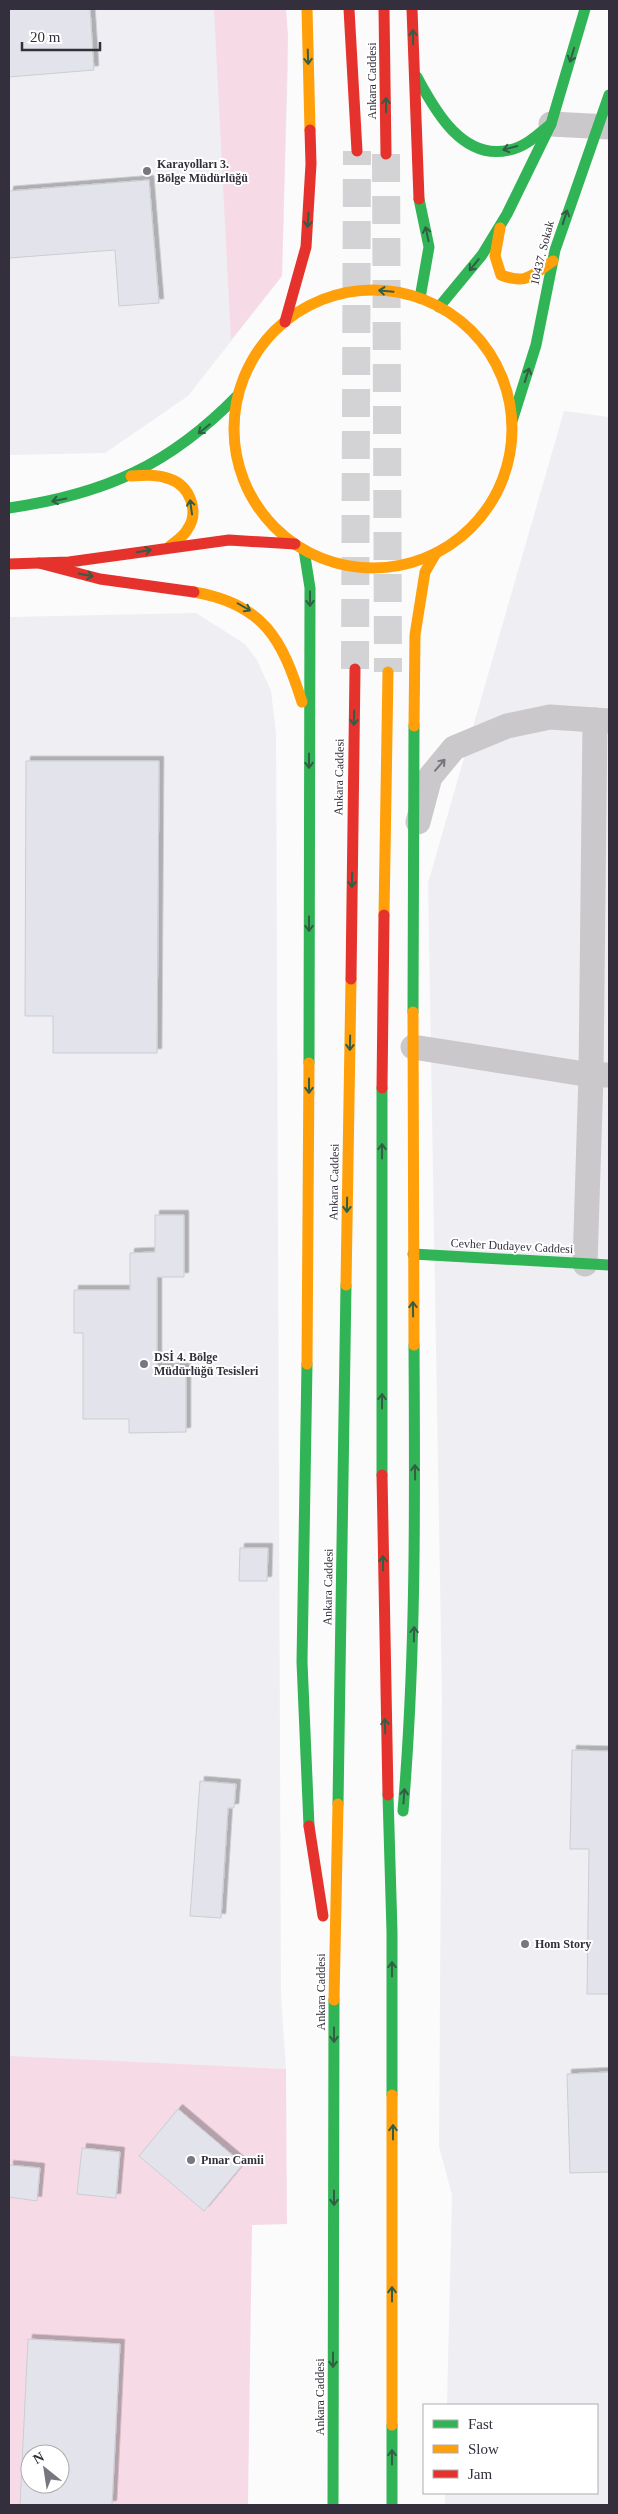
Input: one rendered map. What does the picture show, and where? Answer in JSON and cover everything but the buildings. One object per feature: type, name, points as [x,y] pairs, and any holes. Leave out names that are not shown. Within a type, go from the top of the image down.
[{"type":"main road","points":[[285,322],[306,247],[312,164],[307,9]]},
{"type":"main road","name":"Ankara Caddesi","points":[[349,9],[357,151]]},
{"type":"main road","name":"Ankara Caddesi","points":[[384,9],[386,154]]},
{"type":"main road","points":[[412,9],[418,196],[429,247],[420,298]]},
{"type":"main road","points":[[439,307],[482,255],[551,124],[586,9]]},
{"type":"main road","points":[[413,69],[444,124],[462,141],[476,148],[493,152],[511,149],[529,142],[551,124]]},
{"type":"main road","name":"10437. Sokak","points":[[512,421],[536,345],[553,261],[571,200],[605,126],[609,95]]},
{"type":"main road","points":[[500,224],[495,256],[501,274],[516,281],[529,277],[553,261]]},
{"type":"main road","points":[[9,564],[101,558],[170,546],[247,540],[299,547],[340,564],[380,568],[418,560],[436,553],[473,526],[487,508],[498,488],[511,444],[512,421],[504,382],[485,346],[456,318],[420,298],[380,290],[352,292],[320,301],[285,322],[260,347],[251,362],[238,395],[234,435],[241,475],[260,510],[272,526],[299,547],[310,588],[309,1265],[302,1662],[308,1821],[334,1986]]},
{"type":"main road","points":[[9,508],[72,497],[131,476],[151,466],[185,444],[217,418],[238,395]]},
{"type":"main road","points":[[131,476],[157,476],[169,479],[180,484],[188,493],[192,516],[189,528],[170,546]]},
{"type":"main road","points":[[392,1932],[402,1825],[414,1634],[416,1522],[413,1254],[415,635],[425,572],[436,553]]},
{"type":"main road","points":[[39,563],[109,580],[212,594],[248,608],[271,631],[286,657],[299,690],[309,735]]},
{"type":"main road","name":"Ankara Caddesi","points":[[333,2505],[334,1986],[343,1523],[354,669]]},
{"type":"main road","points":[[388,672],[382,1038],[382,1521],[384,1678],[392,1932],[392,2505]]},
{"type":"main road","name":"Cevher Dudayev Caddesi","points":[[413,1254],[597,1264]]},
{"type":"street","points":[[551,124],[605,126]]},
{"type":"street","points":[[413,843],[430,777],[454,748],[507,726],[550,717],[602,720],[597,1264]]},
{"type":"street","points":[[413,1046],[600,1075]]},
{"type":"shaded area","name":"Karayolları 3. Bölge Müdürlüğü","points":[[9,9],[286,9],[288,66],[282,276],[188,396],[105,453],[9,455]]},
{"type":"shaded area","points":[[214,9],[286,9],[288,36],[282,276],[231,340]]},
{"type":"shaded area","points":[[564,411],[609,417],[609,2505],[445,2505],[445,2494],[598,2494],[598,2404],[447,2404],[452,2195],[439,2147],[442,1697],[428,883]]},
{"type":"shaded area","name":"DSİ 4. Bölge Müdürlüğü Tesisleri","points":[[196,613],[245,644],[257,660],[271,691],[276,733],[281,1995],[286,2069],[60,2059],[248,2505],[9,2505],[9,617]]},
{"type":"shaded area","points":[[9,2056],[286,2069],[287,2224],[252,2225],[248,2505],[9,2505]]},
{"type":"tunnel","points":[[355,669],[357,151]]},
{"type":"tunnel","points":[[386,154],[388,672]]},
{"type":"traffic: fast","points":[[439,307],[482,255],[507,214],[551,124],[585,9]]},
{"type":"traffic: fast","points":[[417,77],[432,104],[452,130],[464,141],[478,148],[493,151],[509,150],[532,140],[551,124]]},
{"type":"traffic: fast","points":[[512,421],[536,345],[555,250],[609,95]]},
{"type":"traffic: fast","points":[[419,199],[429,247],[420,298]]},
{"type":"traffic: fast","points":[[9,508],[76,494],[106,485],[134,472],[161,458],[187,440],[238,395]]},
{"type":"traffic: fast","points":[[304,550],[310,588],[309,1063]]},
{"type":"traffic: fast","points":[[413,1012],[414,726]]},
{"type":"traffic: fast","points":[[382,1088],[382,1475]]},
{"type":"traffic: fast","points":[[413,1254],[609,1265]]},
{"type":"traffic: fast","points":[[338,1804],[346,1285]]},
{"type":"traffic: fast","points":[[403,1811],[412,1637],[414,1345]]},
{"type":"traffic: fast","points":[[307,1364],[302,1662],[309,1826]]},
{"type":"traffic: fast","points":[[388,1795],[392,1932],[392,2095]]},
{"type":"traffic: fast","points":[[333,2505],[334,2000]]},
{"type":"traffic: fast","points":[[392,2425],[392,2505]]},
{"type":"traffic: slow","points":[[307,9],[310,130]]},
{"type":"traffic: slow","points":[[500,228],[495,256],[501,275],[523,279],[553,261]]},
{"type":"traffic: slow","points":[[373,290],[400,293],[426,301],[450,314],[471,331],[488,352],[501,376],[509,402],[512,429],[509,456],[501,482],[488,506],[471,527],[450,544],[426,557],[400,565],[373,568],[346,565],[320,557],[296,544],[275,527],[258,506],[245,482],[237,456],[234,429],[237,402],[245,376],[258,352],[275,331],[296,314],[320,301],[346,293],[373,290]]},
{"type":"traffic: slow","points":[[131,476],[150,475],[165,477],[177,482],[188,493],[193,508],[191,523],[184,535],[170,546]]},
{"type":"traffic: slow","points":[[414,726],[415,635],[425,572],[436,553]]},
{"type":"traffic: slow","points":[[194,592],[238,605],[254,615],[267,628],[287,660],[302,702]]},
{"type":"traffic: slow","points":[[384,915],[388,672]]},
{"type":"traffic: slow","points":[[346,1285],[351,979]]},
{"type":"traffic: slow","points":[[413,1012],[414,1345]]},
{"type":"traffic: slow","points":[[307,1364],[309,1063]]},
{"type":"traffic: slow","points":[[334,2000],[338,1804]]},
{"type":"traffic: slow","points":[[392,2095],[392,2425]]},
{"type":"traffic: jam","points":[[349,9],[357,151]]},
{"type":"traffic: jam","points":[[384,9],[386,154]]},
{"type":"traffic: jam","points":[[412,9],[419,199]]},
{"type":"traffic: jam","points":[[285,322],[306,247],[311,164],[310,130]]},
{"type":"traffic: jam","points":[[9,564],[69,562],[229,540],[295,544]]},
{"type":"traffic: jam","points":[[39,563],[100,579],[194,592]]},
{"type":"traffic: jam","points":[[351,979],[355,669]]},
{"type":"traffic: jam","points":[[382,1088],[384,915]]},
{"type":"traffic: jam","points":[[382,1475],[388,1795]]},
{"type":"traffic: jam","points":[[309,1826],[323,1916]]},
{"type":"place","name":"Karayolları 3. Bölge Müdürlüğü","points":[[147,171]]},
{"type":"place","name":"DSİ 4. Bölge Müdürlüğü Tesisleri","points":[[144,1364]]},
{"type":"place","name":"Hom Story","points":[[525,1944]]},
{"type":"place","name":"Pınar Camii","points":[[191,2160]]}]
